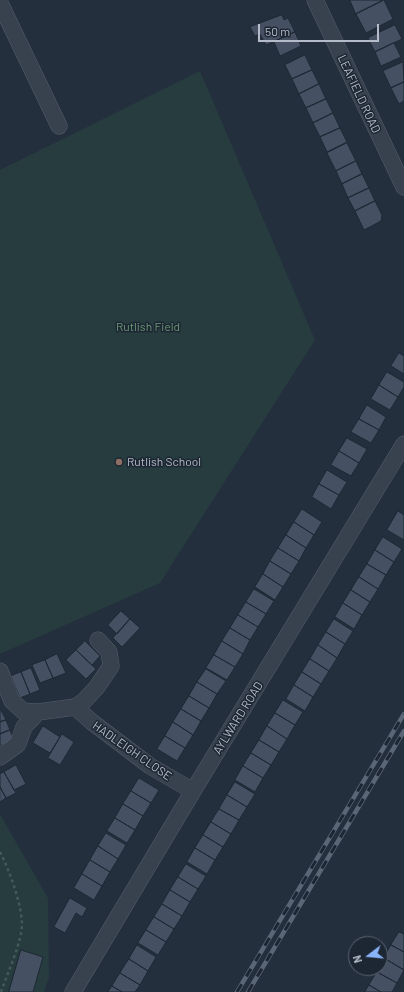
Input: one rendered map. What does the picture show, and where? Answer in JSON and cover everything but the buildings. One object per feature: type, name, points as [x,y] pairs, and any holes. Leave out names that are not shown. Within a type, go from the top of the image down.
[{"type":"street","name":"LEAFIELD ROAD","points":[[315,0],[404,187]]},
{"type":"street","points":[[0,3],[59,126]]},
{"type":"street","name":"AYLWARD ROAD","points":[[73,992],[193,791],[404,444]]},
{"type":"street","points":[[0,671],[12,700],[23,711],[38,712],[74,707],[84,701],[97,687],[111,666],[109,652],[98,640]]},
{"type":"street","name":"HADLEIGH CLOSE","points":[[74,707],[150,766],[193,791]]},
{"type":"street","points":[[0,757],[18,744],[24,727],[38,712]]},
{"type":"path","points":[[0,852],[12,881],[22,924],[18,943],[1,992]]},
{"type":"green space","name":"Rutlish Field","points":[[200,71],[315,340],[160,583],[0,654],[0,170]]},
{"type":"green space","points":[[0,814],[48,898],[49,978],[44,992],[0,992]]},
{"type":"railway","points":[[237,992],[404,714]]},
{"type":"railway","points":[[248,992],[404,731]]},
{"type":"place","name":"Rutlish School","points":[[119,462]]}]
